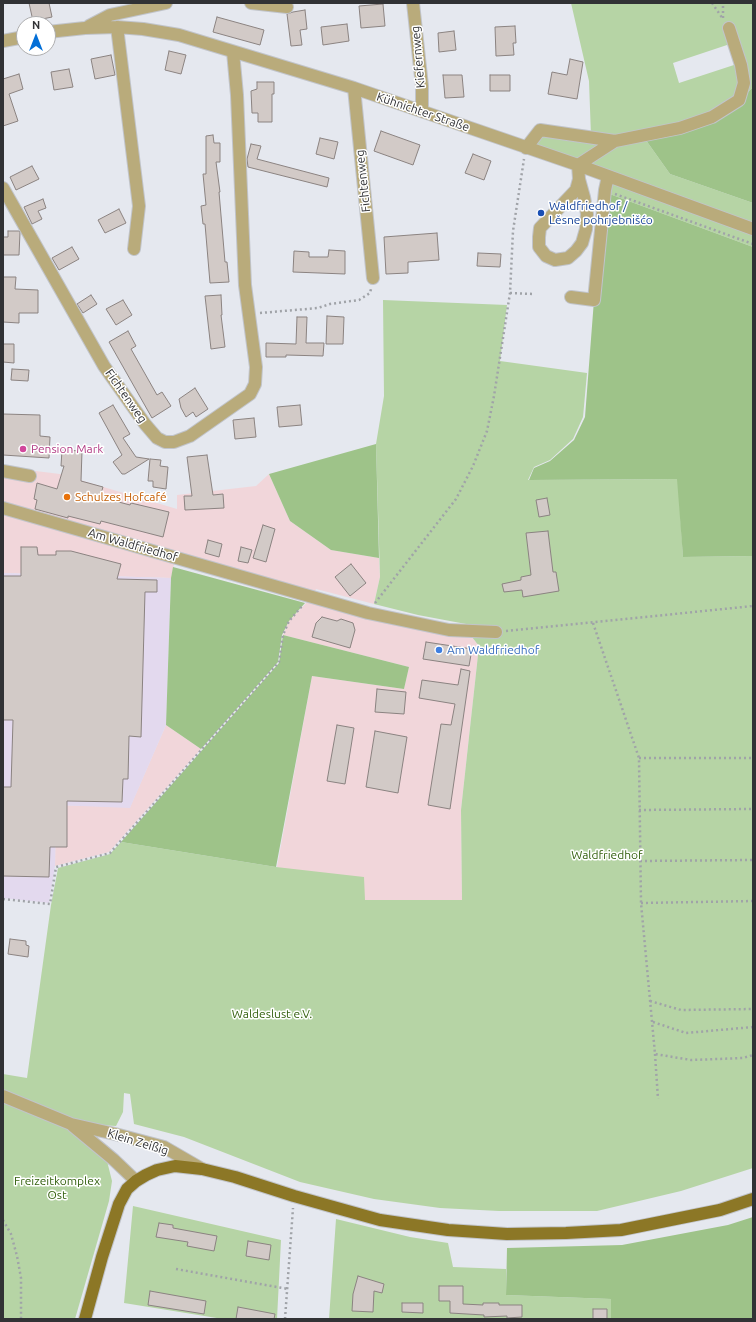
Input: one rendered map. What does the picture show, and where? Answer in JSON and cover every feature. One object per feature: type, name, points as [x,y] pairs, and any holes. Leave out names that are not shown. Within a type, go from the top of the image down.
[{"type":"main road","points":[[85,1319],[102,1257],[119,1204],[127,1188],[136,1180],[146,1175],[157,1170],[175,1166],[202,1168],[380,1220],[448,1230],[507,1234],[621,1230],[720,1210],[753,1200]]},
{"type":"street","name":"Kühnichter Straße","points":[[85,28],[110,15],[166,3]]},
{"type":"street","points":[[251,3],[287,7]]},
{"type":"street","name":"Kiefernweg","points":[[413,3],[422,86],[422,111]]},
{"type":"street","points":[[526,148],[540,130],[615,140],[680,128],[712,117],[739,100],[744,83],[741,65],[726,24]]},
{"type":"street","name":"Kühnichter Straße","points":[[56,31],[118,27],[143,28],[179,35],[354,88],[578,165],[753,229]]},
{"type":"street","points":[[118,27],[139,206],[134,249]]},
{"type":"street","points":[[3,42],[16,39]]},
{"type":"street","name":"Fichtenweg","points":[[3,188],[104,366],[145,424],[157,438],[165,442],[174,442],[190,436],[250,394],[255,384],[256,367],[245,285],[237,95],[233,52]]},
{"type":"street","name":"Fichtenweg","points":[[354,88],[373,278]]},
{"type":"street","points":[[579,179],[576,190],[540,228],[540,247],[546,256],[555,260],[568,258],[576,251],[582,243],[586,229],[587,214],[579,179],[578,165],[615,140]]},
{"type":"street","points":[[570,298],[594,300],[605,190],[608,176]]},
{"type":"street","points":[[3,471],[30,476]]},
{"type":"street","name":"Am Waldfriedhof","points":[[3,508],[368,613],[449,630],[496,632]]},
{"type":"street","name":"Klein Zeißig","points":[[3,1096],[71,1124],[164,1147],[202,1168]]},
{"type":"street","name":"Klein Zeißig","points":[[71,1124],[136,1180]]},
{"type":"path","points":[[712,3],[726,24]]},
{"type":"path","points":[[723,3],[726,24]]},
{"type":"path","points":[[368,613],[456,499],[473,466],[487,431],[510,293],[513,231],[524,159],[531,162]]},
{"type":"path","points":[[605,190],[753,244]]},
{"type":"path","points":[[249,314],[318,308],[330,304],[359,300],[370,293],[373,278]]},
{"type":"path","points":[[510,293],[533,294]]},
{"type":"path","points":[[3,898],[50,904],[56,867],[110,854],[279,662],[282,635],[289,621],[311,597]]},
{"type":"path","points":[[496,632],[753,606]]},
{"type":"path","points":[[593,623],[639,758],[641,903],[653,1022],[658,1099]]},
{"type":"path","points":[[639,758],[753,758]]},
{"type":"path","points":[[639,810],[753,809]]},
{"type":"path","points":[[640,861],[753,860]]},
{"type":"path","points":[[641,903],[753,901]]},
{"type":"path","points":[[650,1001],[681,1010],[753,1009]]},
{"type":"path","points":[[653,1022],[686,1033],[753,1027]]},
{"type":"path","points":[[655,1054],[691,1060],[743,1058],[753,1056]]},
{"type":"path","points":[[285,1319],[294,1196]]},
{"type":"path","points":[[3,1220],[11,1234],[17,1256],[21,1278],[21,1319]]},
{"type":"path","points":[[176,1269],[288,1289]]},
{"type":"shaded area","points":[[3,467],[60,474],[177,509],[177,495],[256,486],[269,474],[290,521],[331,550],[379,558],[380,577],[374,604],[316,589],[312,597],[175,560],[171,578],[3,573]]},
{"type":"shaded area","points":[[3,573],[171,578],[166,725],[130,808],[56,805],[55,866],[49,903],[3,898]]},
{"type":"shaded area","points":[[311,598],[468,632],[479,646],[461,810],[462,900],[365,900],[277,867],[312,676],[404,689],[409,667],[283,635],[289,621]]},
{"type":"shaded area","points":[[166,725],[201,749],[109,852],[55,866],[56,805],[130,807]]},
{"type":"green space","points":[[571,3],[753,3],[753,87],[740,100],[712,117],[614,140],[591,136],[589,81]],"holes":[[[733,43],[740,63],[679,83],[673,63]]]},
{"type":"green space","points":[[753,87],[753,203],[670,174],[643,136],[680,129],[740,100]]},
{"type":"green space","points":[[541,130],[612,141],[578,164],[526,148]]},
{"type":"green space","points":[[643,136],[670,174],[753,203],[753,228],[580,165],[615,142]]},
{"type":"green space","points":[[609,177],[753,230],[753,247],[607,193]]},
{"type":"green space","points":[[607,193],[753,247],[753,556],[683,557],[677,479],[529,480],[534,468],[550,461],[574,440],[585,417],[594,300]]},
{"type":"green space","points":[[383,300],[507,305],[500,361],[587,373],[583,417],[573,439],[550,460],[534,467],[528,480],[678,479],[683,557],[753,556],[753,1168],[681,1191],[597,1211],[499,1211],[440,1208],[374,1199],[300,1182],[184,1137],[134,1124],[130,1094],[124,1093],[123,1112],[116,1126],[71,1123],[107,1161],[112,1181],[109,1201],[75,1319],[3,1319],[3,1074],[27,1078],[51,905],[58,868],[110,854],[121,842],[276,867],[364,877],[365,900],[462,900],[461,810],[479,646],[468,632],[466,624],[418,615],[374,604],[380,577],[376,444],[384,396]]},
{"type":"green space","points":[[376,444],[379,558],[331,550],[290,521],[269,474]]},
{"type":"green space","points":[[173,567],[305,603],[289,621],[282,635],[278,662],[201,749],[166,725],[171,578]]},
{"type":"green space","points":[[283,635],[409,667],[404,689],[312,676],[276,867],[121,842],[279,663]]},
{"type":"green space","points":[[133,1206],[281,1240],[277,1319],[223,1319],[124,1303]]},
{"type":"green space","points":[[753,1217],[753,1319],[611,1319],[611,1299],[506,1295],[507,1248],[622,1245],[728,1225]]},
{"type":"green space","points":[[336,1219],[410,1237],[448,1243],[453,1267],[506,1269],[506,1295],[611,1299],[611,1319],[329,1319]]},
{"type":"building","points":[[29,3],[49,3],[52,16],[32,16]]},
{"type":"building","points":[[383,4],[385,26],[361,28],[359,6]]},
{"type":"building","points":[[305,10],[307,29],[300,30],[302,45],[291,46],[287,14]]},
{"type":"building","points":[[217,17],[264,30],[260,45],[213,32]]},
{"type":"building","points":[[347,24],[349,41],[323,45],[321,27]]},
{"type":"building","points":[[515,26],[516,43],[513,43],[514,55],[496,56],[495,27]]},
{"type":"building","points":[[454,31],[456,50],[439,52],[438,33]]},
{"type":"building","points":[[169,51],[186,55],[181,74],[165,70]]},
{"type":"building","points":[[111,55],[115,75],[95,79],[91,59]]},
{"type":"building","points":[[570,59],[583,62],[577,99],[548,94],[552,72],[567,75]]},
{"type":"building","points":[[69,69],[73,87],[54,90],[51,72]]},
{"type":"building","points":[[19,74],[23,89],[9,94],[18,121],[3,126],[3,79]]},
{"type":"building","points":[[443,75],[462,75],[464,97],[445,98]]},
{"type":"building","points":[[490,75],[510,75],[510,91],[490,91]]},
{"type":"building","points":[[257,82],[274,82],[274,94],[272,94],[272,122],[258,122],[258,113],[252,113],[251,91],[257,89]]},
{"type":"building","points":[[381,131],[420,145],[413,165],[374,151]]},
{"type":"building","points":[[213,135],[214,143],[220,143],[220,162],[216,162],[220,192],[225,262],[227,262],[229,282],[210,283],[205,224],[203,224],[201,206],[206,205],[203,174],[206,174],[206,136]]},
{"type":"building","points":[[320,138],[338,142],[334,159],[316,154]]},
{"type":"building","points":[[251,144],[261,146],[257,159],[329,178],[327,187],[248,167],[247,159]]},
{"type":"building","points":[[473,154],[491,161],[484,180],[465,173]]},
{"type":"building","points":[[32,166],[39,179],[16,190],[10,177]]},
{"type":"building","points":[[43,199],[46,208],[38,211],[42,219],[32,224],[24,207]]},
{"type":"building","points":[[119,209],[126,223],[105,233],[98,220]]},
{"type":"building","points":[[8,231],[20,232],[19,255],[3,255],[3,237],[8,237]]},
{"type":"building","points":[[437,233],[439,260],[408,262],[408,273],[386,274],[384,237]]},
{"type":"building","points":[[72,247],[79,259],[59,270],[52,258]]},
{"type":"building","points":[[329,250],[345,251],[345,274],[293,272],[294,251],[309,252],[309,257],[328,257]]},
{"type":"building","points":[[478,253],[501,254],[500,267],[477,266]]},
{"type":"building","points":[[3,277],[16,277],[15,289],[38,290],[38,313],[19,313],[19,323],[3,322]]},
{"type":"building","points":[[91,295],[97,304],[83,313],[77,304]]},
{"type":"building","points":[[221,295],[221,315],[225,347],[211,349],[205,296]]},
{"type":"building","points":[[123,300],[132,315],[116,325],[106,309]]},
{"type":"building","points":[[327,316],[344,317],[343,344],[326,344]]},
{"type":"building","points":[[297,317],[307,317],[306,343],[324,343],[323,356],[286,355],[286,357],[266,357],[266,343],[296,344]]},
{"type":"building","points":[[128,331],[136,346],[131,349],[157,395],[162,392],[171,406],[152,418],[109,342]]},
{"type":"building","points":[[3,344],[14,344],[14,363],[3,362]]},
{"type":"building","points":[[12,369],[29,370],[28,381],[11,380]]},
{"type":"building","points":[[195,388],[208,409],[196,417],[193,412],[186,417],[181,408],[179,399]]},
{"type":"building","points":[[113,405],[130,434],[123,438],[136,457],[149,459],[125,474],[122,474],[113,462],[122,455],[99,413]]},
{"type":"building","points":[[300,405],[302,425],[279,427],[277,407]]},
{"type":"building","points":[[3,414],[40,415],[40,436],[50,437],[49,458],[3,455]]},
{"type":"building","points":[[254,418],[256,437],[235,439],[233,420]]},
{"type":"building","points":[[62,450],[82,451],[81,481],[103,487],[100,497],[130,505],[131,503],[169,512],[163,537],[101,521],[100,524],[68,516],[68,518],[35,509],[37,500],[34,499],[37,483],[57,489],[64,466],[61,466]]},
{"type":"building","points":[[207,455],[213,495],[223,494],[224,508],[185,510],[184,496],[192,496],[187,457]]},
{"type":"building","points":[[150,459],[161,460],[160,466],[168,467],[166,489],[153,487],[153,481],[148,481]]},
{"type":"building","points":[[547,498],[550,515],[539,517],[536,500]]},
{"type":"building","points":[[263,525],[275,529],[266,562],[253,558]]},
{"type":"building","points":[[548,531],[553,572],[556,572],[559,591],[523,597],[522,590],[504,592],[502,584],[521,580],[521,577],[531,575],[526,533]]},
{"type":"building","points":[[208,540],[222,544],[219,557],[205,553]]},
{"type":"building","points":[[21,547],[37,547],[38,555],[56,555],[56,551],[71,551],[121,564],[117,579],[157,580],[157,592],[145,592],[141,737],[129,736],[128,779],[123,779],[122,802],[67,801],[67,847],[50,847],[49,877],[3,876],[3,787],[11,787],[13,720],[3,720],[3,576],[21,576]]},
{"type":"building","points":[[241,547],[252,550],[248,563],[238,561]]},
{"type":"building","points":[[351,564],[366,583],[350,596],[335,577]]},
{"type":"building","points":[[322,617],[337,621],[341,619],[353,623],[355,630],[350,648],[312,637],[316,623]]},
{"type":"building","points":[[426,642],[472,649],[469,666],[423,659]]},
{"type":"building","points":[[461,669],[470,671],[450,809],[428,805],[441,724],[451,725],[455,704],[419,698],[422,680],[458,685]]},
{"type":"building","points":[[377,689],[406,692],[404,714],[375,712]]},
{"type":"building","points":[[337,725],[354,728],[345,784],[327,781]]},
{"type":"building","points":[[375,731],[407,737],[398,793],[366,787]]},
{"type":"building","points":[[10,939],[26,941],[26,945],[29,946],[28,957],[8,954]]},
{"type":"building","points":[[159,1223],[173,1225],[173,1228],[217,1236],[214,1251],[187,1246],[188,1242],[156,1237]]},
{"type":"building","points":[[248,1241],[271,1245],[269,1260],[246,1256]]},
{"type":"building","points":[[358,1276],[384,1284],[382,1293],[374,1291],[373,1312],[352,1311],[353,1294]]},
{"type":"building","points":[[439,1286],[463,1286],[463,1304],[483,1305],[483,1303],[499,1303],[499,1305],[522,1305],[522,1317],[484,1317],[484,1315],[450,1313],[450,1301],[439,1301]]},
{"type":"building","points":[[150,1291],[206,1301],[204,1314],[148,1305]]},
{"type":"building","points":[[402,1303],[423,1303],[423,1313],[402,1312]]},
{"type":"building","points":[[238,1307],[275,1314],[274,1319],[236,1319]]},
{"type":"building","points":[[593,1309],[607,1309],[607,1319],[593,1319]]},
{"type":"place","name":"Waldfriedhof / Lěsne pohrjebnišćo","points":[[541,213]]},
{"type":"place","name":"Pension Mark","points":[[23,449]]},
{"type":"place","name":"Schulzes Hofcafé","points":[[67,497]]},
{"type":"place","name":"Am Waldfriedhof","points":[[439,650]]},
{"type":"park label","name":"Waldfriedhof","points":[[607,855]]},
{"type":"park label","name":"Waldeslust e.V.","points":[[272,1014]]},
{"type":"park label","name":"Freizeitkomplex Ost","points":[[57,1188]]}]
